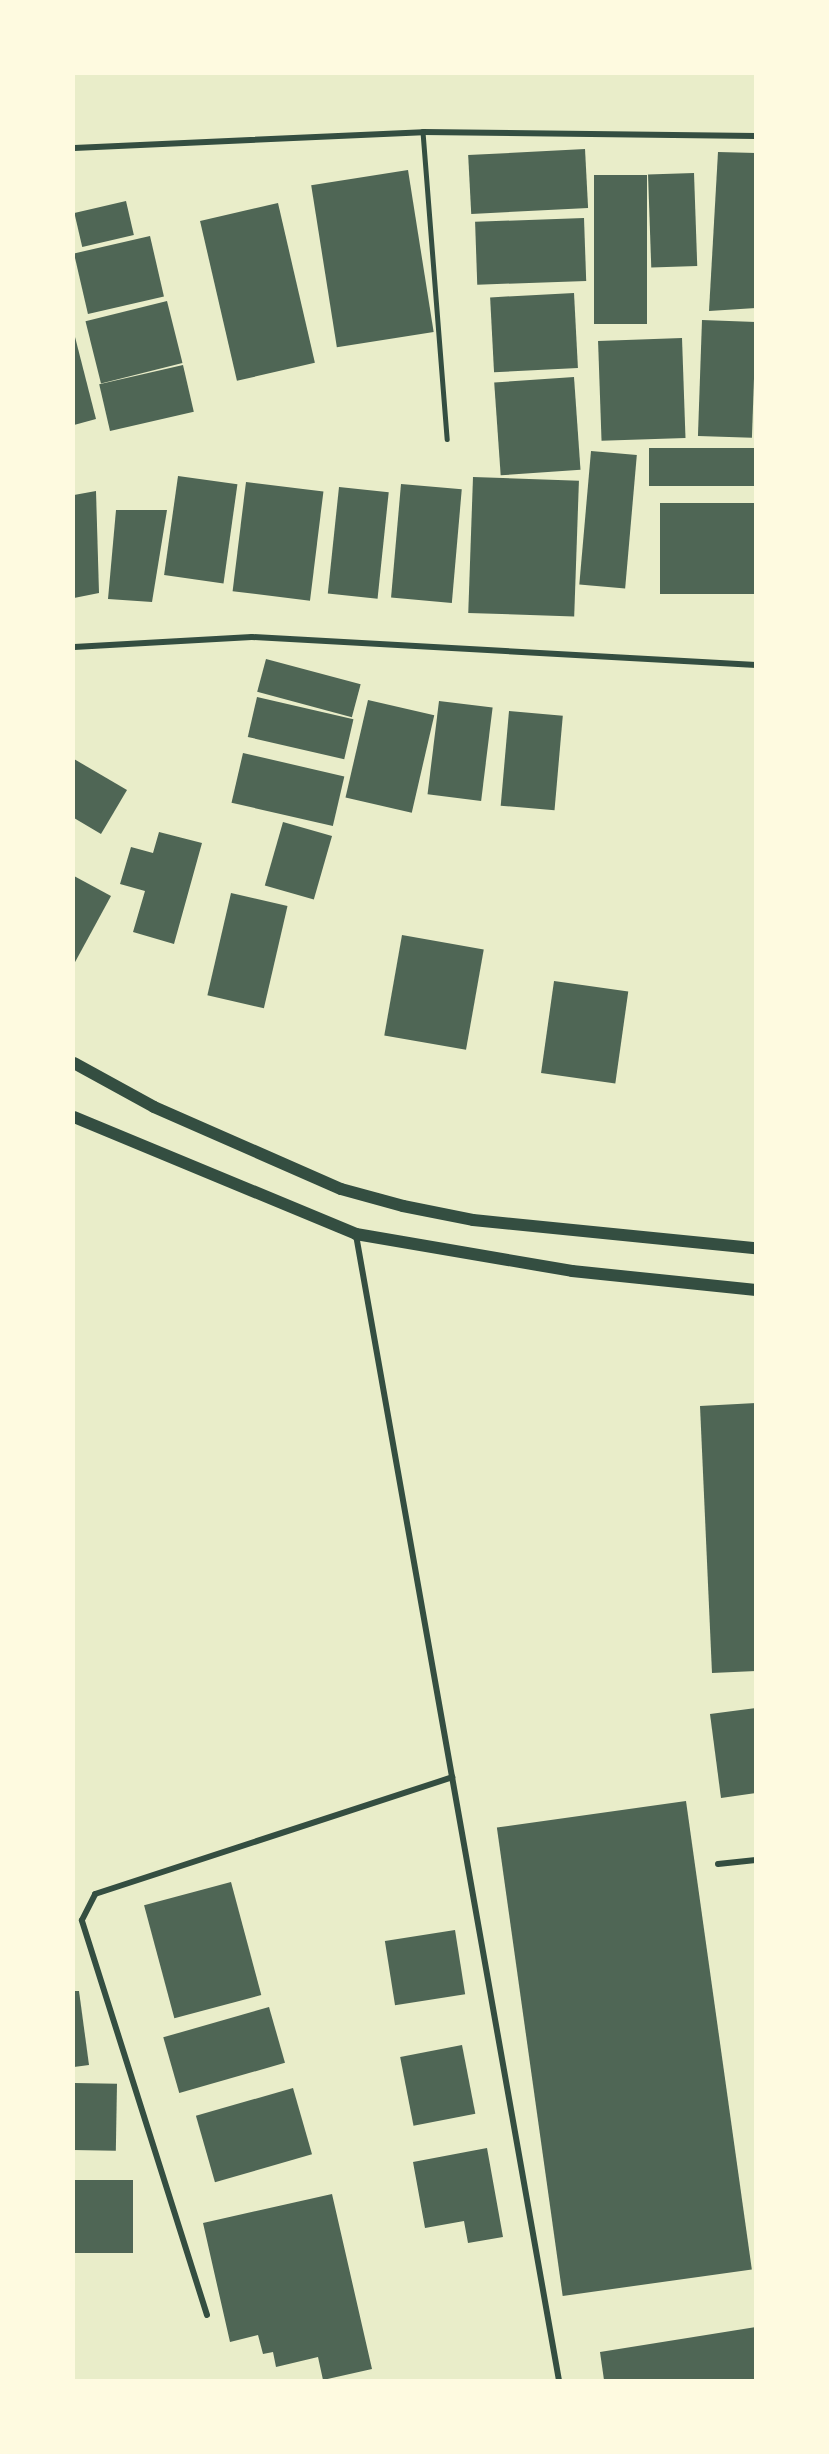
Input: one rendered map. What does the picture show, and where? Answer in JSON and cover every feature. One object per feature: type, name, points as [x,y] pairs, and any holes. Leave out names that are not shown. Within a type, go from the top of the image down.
[{"type":"main road","points":[[74,1063],[154,1107],[340,1189],[403,1206],[473,1220],[756,1248]]},
{"type":"main road","points":[[74,1117],[356,1234],[572,1271],[756,1290]]},
{"type":"street","points":[[74,148],[423,132],[756,136]]},
{"type":"street","points":[[74,647],[252,637],[756,665]]},
{"type":"street","points":[[356,1234],[559,2380]]},
{"type":"street","points":[[207,2315],[82,1920],[95,1894],[452,1777]]},
{"type":"street","points":[[718,1864],[756,1860]]},
{"type":"lane","points":[[423,132],[447,439]]},
{"type":"building","points":[[585,149],[588,208],[471,214],[468,155]]},
{"type":"building","points":[[718,152],[756,153],[756,308],[709,311]]},
{"type":"building","points":[[408,170],[434,332],[337,347],[311,185]]},
{"type":"building","points":[[694,173],[697,266],[651,268],[648,175]]},
{"type":"building","points":[[594,175],[647,175],[647,324],[594,324]]},
{"type":"building","points":[[126,201],[134,235],[82,247],[74,213]]},
{"type":"building","points":[[278,203],[315,363],[237,381],[200,221]]},
{"type":"building","points":[[584,218],[586,281],[477,285],[475,222]]},
{"type":"building","points":[[150,236],[164,296],[88,314],[74,254]]},
{"type":"building","points":[[574,293],[578,368],[494,372],[490,297]]},
{"type":"building","points":[[167,301],[182,363],[101,383],[85,321]]},
{"type":"building","points":[[702,320],[756,322],[752,438],[698,436]]},
{"type":"building","points":[[74,333],[96,419],[74,425]]},
{"type":"building","points":[[682,338],[685,438],[602,441],[598,341]]},
{"type":"building","points":[[183,365],[194,412],[110,431],[99,384]]},
{"type":"building","points":[[574,377],[580,470],[501,475],[494,383]]},
{"type":"building","points":[[649,448],[756,448],[756,486],[649,486]]},
{"type":"building","points":[[591,451],[637,455],[625,588],[579,584]]},
{"type":"building","points":[[178,476],[237,484],[223,583],[164,575]]},
{"type":"building","points":[[473,477],[579,481],[574,617],[468,613]]},
{"type":"building","points":[[246,482],[323,492],[310,601],[233,591]]},
{"type":"building","points":[[401,484],[462,489],[452,603],[391,598]]},
{"type":"building","points":[[339,487],[389,492],[378,599],[328,593]]},
{"type":"building","points":[[96,491],[99,593],[74,598],[74,495]]},
{"type":"building","points":[[660,503],[756,503],[756,594],[660,594]]},
{"type":"building","points":[[116,510],[167,510],[152,602],[108,599]]},
{"type":"building","points":[[266,659],[361,684],[352,717],[257,692]]},
{"type":"building","points":[[257,697],[353,719],[344,759],[248,737]]},
{"type":"building","points":[[368,700],[434,715],[412,813],[346,797]]},
{"type":"building","points":[[439,701],[493,708],[481,801],[428,794]]},
{"type":"building","points":[[509,711],[563,716],[555,810],[501,806]]},
{"type":"building","points":[[243,753],[344,776],[333,826],[232,803]]},
{"type":"building","points":[[74,759],[127,790],[101,834],[74,818]]},
{"type":"building","points":[[283,822],[332,836],[314,900],[265,885]]},
{"type":"building","points":[[159,832],[202,843],[174,944],[133,932],[145,891],[120,884],[131,847],[153,853]]},
{"type":"building","points":[[74,876],[111,896],[74,964]]},
{"type":"building","points":[[231,893],[288,906],[264,1008],[207,995]]},
{"type":"building","points":[[402,935],[484,949],[466,1050],[384,1035]]},
{"type":"building","points":[[554,981],[628,991],[615,1084],[541,1073]]},
{"type":"building","points":[[756,1403],[756,1671],[712,1673],[700,1406]]},
{"type":"building","points":[[756,1708],[756,1793],[721,1798],[710,1714]]},
{"type":"building","points":[[686,1801],[752,2269],[563,2296],[497,1828]]},
{"type":"building","points":[[231,1882],[261,1995],[174,2018],[144,1905]]},
{"type":"building","points":[[455,1930],[465,1994],[395,2005],[385,1941]]},
{"type":"building","points":[[74,1991],[79,1991],[89,2065],[74,2067]]},
{"type":"building","points":[[269,2007],[285,2063],[179,2093],[163,2037]]},
{"type":"building","points":[[462,2045],[475,2114],[414,2126],[400,2057]]},
{"type":"building","points":[[74,2083],[117,2084],[116,2151],[74,2150]]},
{"type":"building","points":[[293,2088],[312,2154],[215,2182],[196,2116]]},
{"type":"building","points":[[487,2148],[503,2237],[468,2243],[464,2221],[425,2228],[413,2162]]},
{"type":"building","points":[[74,2180],[133,2180],[133,2253],[74,2253]]},
{"type":"building","points":[[332,2194],[372,2369],[323,2380],[318,2357],[276,2367],[273,2352],[263,2354],[258,2335],[230,2342],[203,2223]]},
{"type":"building","points":[[756,2327],[756,2380],[604,2380],[600,2352]]}]
